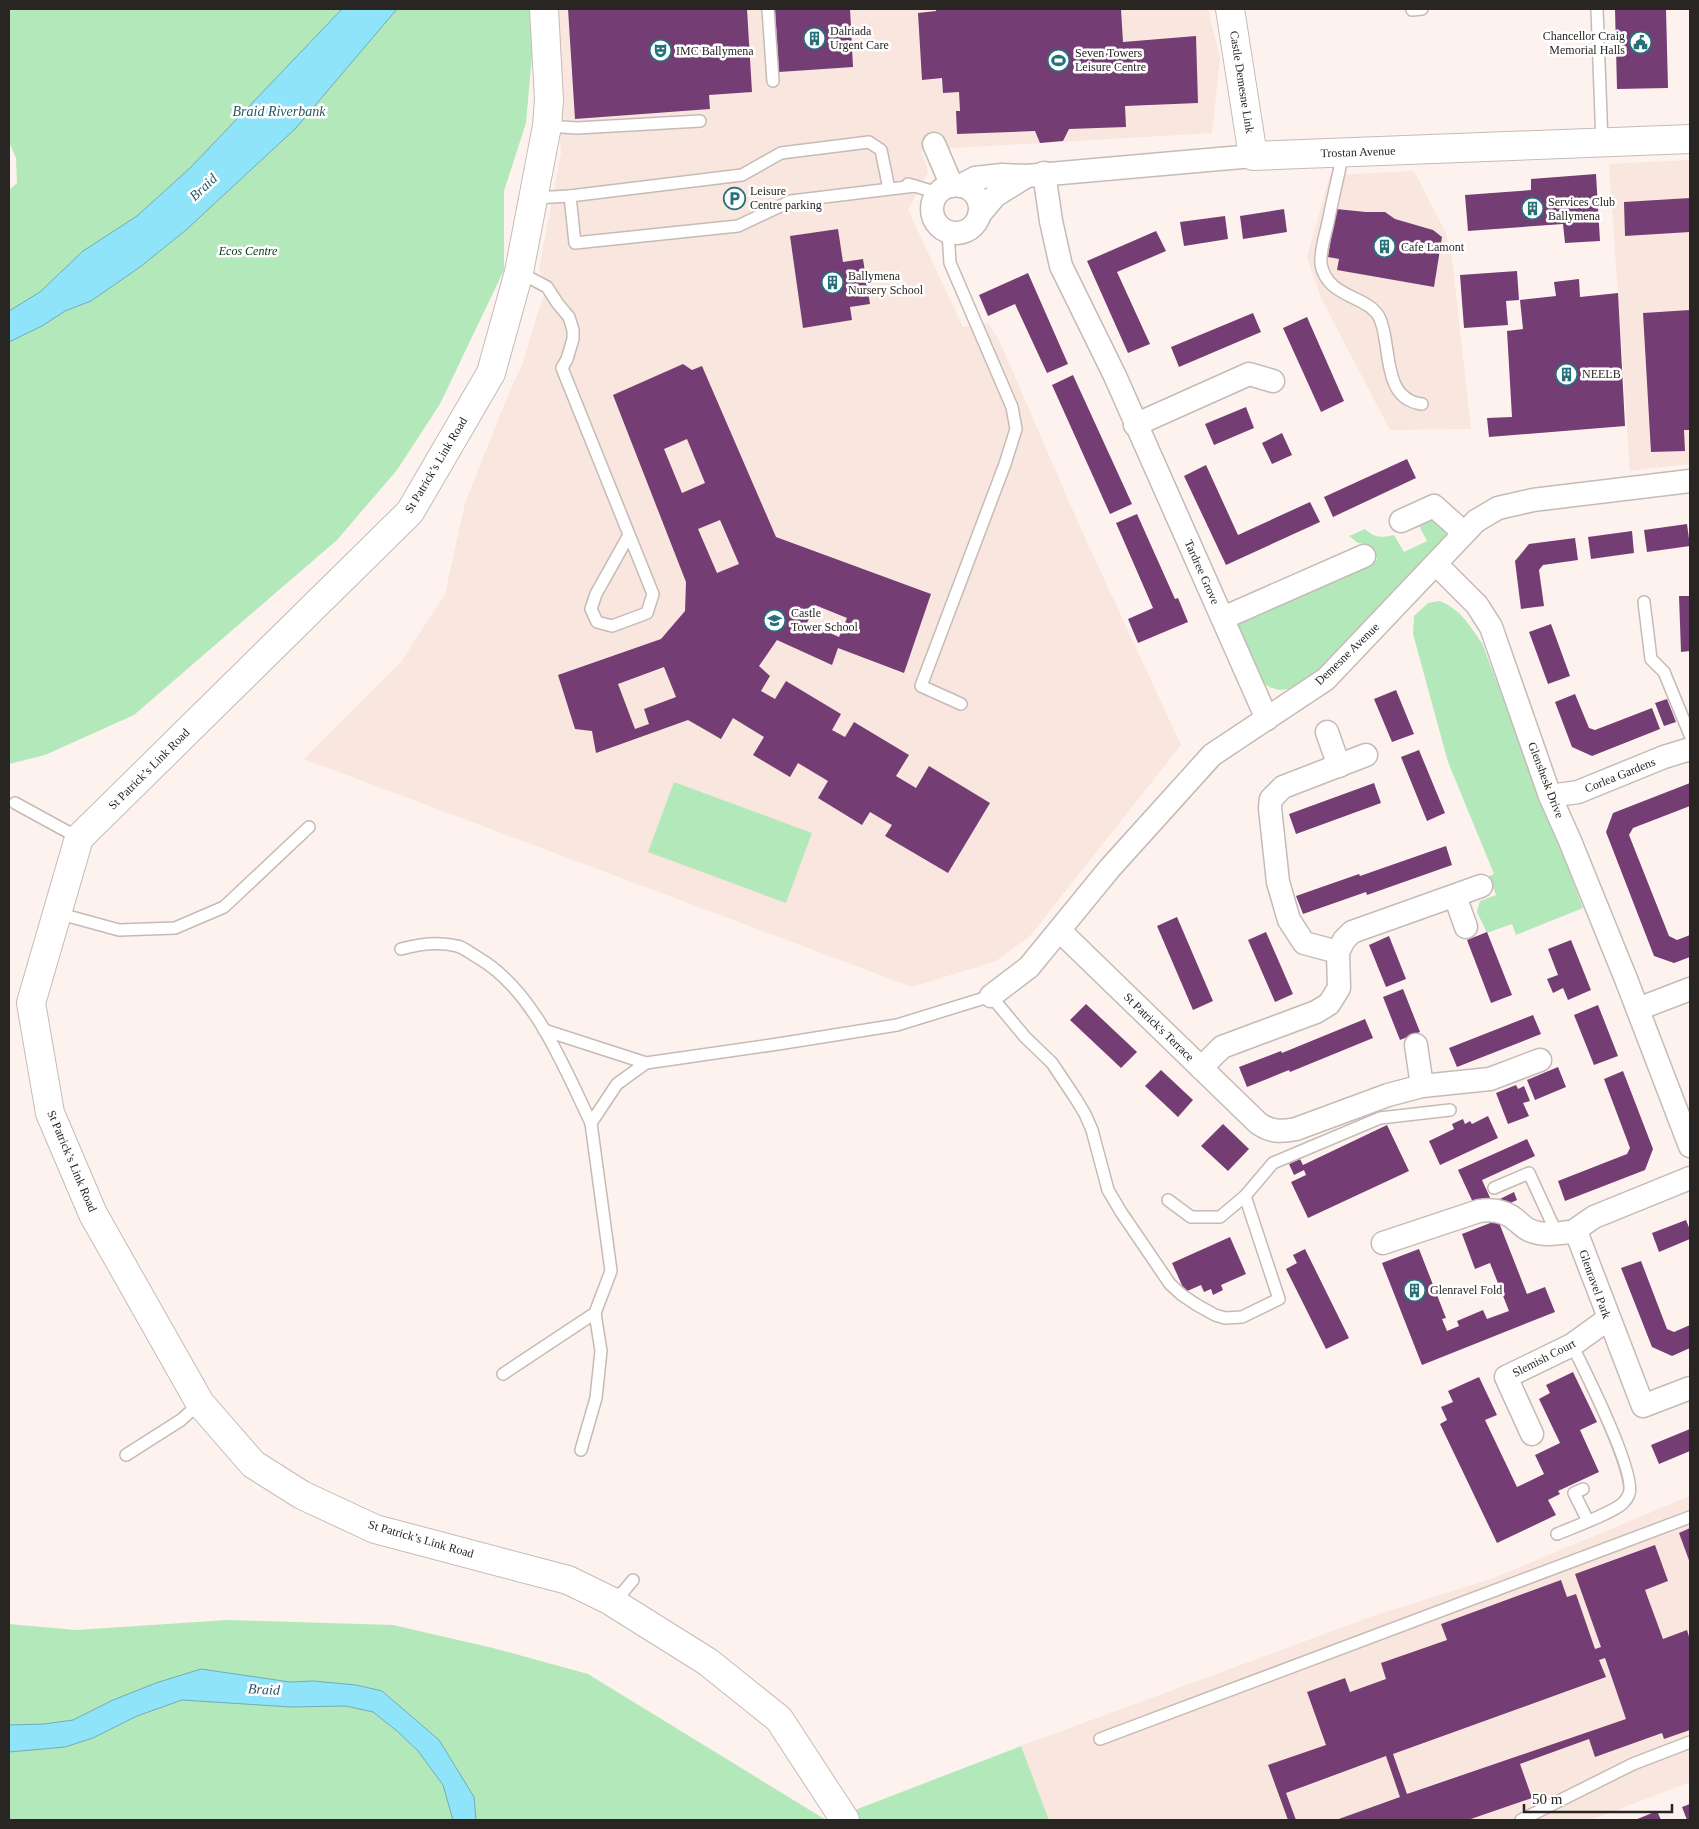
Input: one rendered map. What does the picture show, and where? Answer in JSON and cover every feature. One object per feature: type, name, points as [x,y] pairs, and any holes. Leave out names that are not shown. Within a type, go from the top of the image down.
[{"type":"street","name":"St Patrick’s Link Road","points":[[544,9],[549,100],[547,126],[519,272],[491,373],[410,512],[79,838],[31,1003],[50,1113],[93,1214],[200,1403],[252,1464],[302,1495],[375,1529],[568,1580],[609,1600],[708,1662],[778,1719],[845,1820]]},
{"type":"street","name":"Castle Demesne Link","points":[[1230,9],[1253,156]]},
{"type":"street","name":"Trostan Avenue","points":[[950,188],[976,178],[1002,175],[1036,175],[1253,156],[1690,139]]},
{"type":"street","points":[[934,144],[950,188]]},
{"type":"street","name":"Trostan Avenue","points":[[979,215],[995,196],[1036,175]]},
{"type":"street","name":"Tardree Grove","points":[[1036,175],[1051,221],[1061,266],[1115,376],[1135,425],[1267,719]]},
{"type":"street","points":[[950,188],[974,193],[978,200],[979,215],[976,222],[963,232],[948,232],[935,222],[932,215],[934,199],[950,188]]},
{"type":"street","points":[[1135,425],[1249,374],[1273,381]]},
{"type":"street","name":"Demesne Avenue","points":[[991,996],[1029,967],[1110,868],[1212,755],[1326,679],[1436,564],[1463,532],[1476,521],[1498,508],[1533,500],[1690,481]]},
{"type":"street","points":[[1401,521],[1434,506],[1463,532]]},
{"type":"street","points":[[1223,618],[1351,555]]},
{"type":"street","name":"Glenshesk Drive","points":[[1436,564],[1477,605],[1491,627],[1550,796],[1638,1010],[1690,1146]]},
{"type":"street","points":[[1327,732],[1339,766]]},
{"type":"street","name":"Corlea Gardens","points":[[1550,796],[1578,792],[1664,757],[1690,749]]},
{"type":"street","points":[[1366,755],[1283,787],[1271,799],[1270,808],[1278,882],[1289,920],[1304,943],[1338,952],[1344,940],[1352,932],[1482,886]]},
{"type":"street","points":[[1455,896],[1466,927]]},
{"type":"street","name":"St Patrick's Terrace","points":[[1060,931],[1201,1068],[1222,1047],[1316,1012],[1329,1004],[1339,988],[1338,952]]},
{"type":"street","points":[[1638,1010],[1690,989]]},
{"type":"street","points":[[1416,1045],[1422,1086]]},
{"type":"street","points":[[1201,1068],[1264,1128],[1279,1131],[1296,1129],[1388,1095],[1422,1086],[1490,1079],[1540,1060]]},
{"type":"street","points":[[1383,1243],[1479,1211],[1491,1210],[1508,1215],[1531,1231],[1567,1232],[1594,1217],[1690,1178]]},
{"type":"street","name":"Glenravel Park","points":[[1567,1232],[1577,1236],[1643,1406],[1690,1388]]},
{"type":"street","name":"Slemish Court","points":[[1532,1434],[1506,1377],[1572,1345],[1608,1319]]},
{"type":"lane","points":[[768,9],[773,81]]},
{"type":"lane","points":[[1597,9],[1602,143]]},
{"type":"lane","points":[[547,126],[577,128],[700,122]]},
{"type":"lane","points":[[532,198],[570,196],[742,175],[781,153],[869,142],[882,150],[889,190]]},
{"type":"lane","points":[[1343,152],[1322,251],[1323,270],[1328,280],[1340,292],[1372,308],[1377,313],[1383,329],[1390,370],[1395,385],[1408,401],[1422,404]]},
{"type":"lane","points":[[888,178],[915,186]]},
{"type":"lane","points":[[570,196],[575,243],[738,226],[791,202],[915,186],[950,188]]},
{"type":"lane","points":[[948,232],[950,263],[1012,407],[1016,429],[1005,464],[921,686],[961,704]]},
{"type":"lane","points":[[519,272],[548,287],[558,304],[569,317],[573,330],[573,339],[562,368],[654,594],[647,613],[612,626],[597,622],[591,609],[596,594],[629,535]]},
{"type":"lane","points":[[1644,602],[1651,659],[1664,672],[1690,735]]},
{"type":"lane","points":[[16,803],[79,838]]},
{"type":"lane","points":[[57,913],[120,930],[175,928],[224,907],[309,827]]},
{"type":"lane","points":[[400,949],[425,943],[458,946],[492,966],[524,1000],[553,1044],[591,1123],[611,1271],[595,1313],[601,1352],[596,1398],[581,1450]]},
{"type":"lane","points":[[544,1030],[646,1062],[897,1025],[991,996],[1025,1036],[1052,1063],[1076,1099],[1092,1130],[1108,1190],[1170,1284],[1182,1295],[1215,1315],[1225,1318],[1242,1318],[1279,1299],[1245,1196]]},
{"type":"lane","points":[[591,1123],[617,1084],[646,1062]]},
{"type":"lane","points":[[1168,1200],[1191,1217],[1220,1217],[1245,1196],[1273,1163],[1380,1118],[1450,1110]]},
{"type":"lane","points":[[1494,1188],[1528,1173],[1567,1232]]},
{"type":"lane","points":[[504,1374],[595,1313]]},
{"type":"lane","points":[[1557,1534],[1622,1504],[1630,1493],[1629,1476],[1608,1422],[1572,1345]]},
{"type":"lane","points":[[126,1454],[181,1420],[200,1403]]},
{"type":"lane","points":[[1583,1489],[1574,1493],[1588,1521]]},
{"type":"lane","points":[[1100,1739],[1690,1517]]},
{"type":"lane","points":[[609,1600],[623,1592],[633,1580]]},
{"type":"lane","points":[[1521,1820],[1633,1764],[1690,1742]]},
{"type":"shaded area","name":"Castle Tower School","points":[[554,9],[1208,9],[1220,58],[1212,133],[921,150],[928,172],[908,210],[963,327],[989,324],[1000,342],[1080,527],[1181,745],[1030,936],[996,961],[912,987],[304,759],[401,662],[445,594],[465,503],[508,395],[523,363],[547,287],[539,269],[561,153]]},
{"type":"shaded area","points":[[1690,160],[1690,464],[1630,471],[1609,164]]},
{"type":"shaded area","points":[[1414,171],[1446,233],[1452,259],[1471,429],[1390,430],[1321,298],[1307,257],[1330,175]]},
{"type":"shaded area","points":[[1690,1496],[1690,1782],[1591,1820],[1049,1820],[1021,1746],[1376,1615],[1491,1579]]},
{"type":"green space","name":"Ecos Centre","points":[[9,9],[536,9],[526,123],[504,191],[504,270],[440,404],[397,470],[337,540],[134,715],[45,755],[9,764],[9,190],[17,183],[16,158],[9,142]]},
{"type":"green space","points":[[1430,517],[1444,524],[1446,535],[1423,566],[1328,664],[1289,689],[1279,690],[1269,687],[1261,681],[1236,624],[1377,560],[1371,545],[1358,543],[1349,536],[1365,529],[1378,536],[1394,535],[1404,552],[1427,541],[1417,522]]},
{"type":"green space","points":[[1439,601],[1447,604],[1459,613],[1482,643],[1583,908],[1516,935],[1512,924],[1487,933],[1477,912],[1480,901],[1496,895],[1489,876],[1494,874],[1448,762],[1413,634],[1414,616],[1428,603]]},
{"type":"green space","points":[[674,782],[812,833],[786,903],[648,852]]},
{"type":"green space","points":[[227,1620],[393,1625],[493,1648],[588,1674],[826,1820],[9,1820],[9,1624],[76,1630]]},
{"type":"green space","points":[[1021,1746],[1049,1820],[829,1820]]},
{"type":"water","name":"Braid Riverbank","points":[[342,9],[397,9],[296,128],[186,230],[140,267],[91,301],[65,311],[42,326],[9,342],[9,311],[40,292],[83,251],[137,216],[190,168]]},
{"type":"water","name":"Braid","points":[[201,1669],[290,1682],[313,1681],[356,1685],[382,1691],[439,1740],[474,1797],[476,1820],[453,1820],[443,1785],[418,1751],[373,1712],[346,1706],[291,1707],[182,1700],[137,1716],[93,1738],[65,1747],[9,1752],[9,1725],[44,1724],[73,1720],[113,1700],[156,1683]]},
{"type":"building","name":"IMC Ballymena","points":[[568,9],[747,9],[752,92],[709,95],[710,109],[575,119]]},
{"type":"building","name":"Dalriada Urgent Care","points":[[775,9],[850,9],[853,67],[779,72]]},
{"type":"building","name":"Seven Towers Leisure Centre","points":[[936,9],[1121,9],[1123,42],[1196,36],[1198,103],[1125,106],[1126,127],[1069,129],[1063,141],[1040,143],[1035,131],[957,134],[956,111],[960,111],[959,92],[943,93],[942,78],[922,80],[918,13],[936,11]]},
{"type":"building","name":"Chancellor Craig Memorial Halls","points":[[1615,9],[1666,9],[1668,88],[1617,89]]},
{"type":"building","name":"Services Club Ballymena","points":[[1596,174],[1600,241],[1565,243],[1563,224],[1468,231],[1465,195],[1531,190],[1531,179]]},
{"type":"building","points":[[1690,198],[1690,232],[1625,236],[1624,202]]},
{"type":"building","points":[[1284,209],[1287,232],[1243,239],[1240,216]]},
{"type":"building","name":"Cafe Lamont","points":[[1336,209],[1385,212],[1395,219],[1433,230],[1442,237],[1434,287],[1337,270],[1339,259],[1328,257]]},
{"type":"building","points":[[1225,216],[1228,239],[1184,246],[1180,222]]},
{"type":"building","name":"Ballymena Nursery School","points":[[838,229],[843,262],[863,259],[870,304],[850,307],[852,320],[803,328],[790,236]]},
{"type":"building","points":[[1156,231],[1166,251],[1117,272],[1150,344],[1128,353],[1087,261]]},
{"type":"building","points":[[1517,271],[1519,300],[1506,301],[1508,325],[1464,328],[1460,275]]},
{"type":"building","points":[[1028,273],[1068,364],[1047,373],[1015,304],[988,316],[979,295]]},
{"type":"building","name":"NEELB","points":[[1579,279],[1580,297],[1618,293],[1625,426],[1489,437],[1487,418],[1512,417],[1507,331],[1523,329],[1520,300],[1556,296],[1554,282]]},
{"type":"building","points":[[1690,310],[1690,430],[1684,430],[1685,451],[1651,452],[1643,313]]},
{"type":"building","points":[[1253,313],[1261,332],[1179,367],[1171,347]]},
{"type":"building","points":[[1307,317],[1344,401],[1321,412],[1283,328]]},
{"type":"building","points":[[683,364],[692,370],[702,366],[776,537],[931,594],[904,673],[838,648],[832,665],[777,640],[759,666],[770,676],[761,691],[775,699],[786,681],[841,714],[832,730],[845,737],[854,722],[909,755],[896,776],[916,788],[929,766],[990,803],[948,873],[885,836],[892,825],[870,812],[862,825],[818,798],[828,781],[798,763],[790,777],[753,755],[764,737],[733,718],[721,739],[688,720],[596,753],[592,731],[575,729],[558,675],[661,639],[685,611],[686,582],[613,395]],"holes":[[[687,439],[705,483],[682,493],[664,449]],[[720,520],[739,564],[717,573],[698,529]],[[815,605],[847,618],[839,637],[807,623]],[[664,667],[676,697],[644,709],[649,724],[635,729],[618,684]]]},
{"type":"building","points":[[1073,375],[1132,504],[1110,514],[1052,385]]},
{"type":"building","points":[[1246,407],[1254,428],[1214,445],[1205,424]]},
{"type":"building","points":[[1282,433],[1292,455],[1272,464],[1262,443]]},
{"type":"building","points":[[1407,459],[1416,478],[1333,517],[1324,497]]},
{"type":"building","points":[[1206,465],[1238,535],[1310,502],[1320,522],[1226,565],[1184,476]]},
{"type":"building","points":[[1137,514],[1175,599],[1178,598],[1188,622],[1138,643],[1128,619],[1153,608],[1116,523]]},
{"type":"building","points":[[1687,524],[1690,546],[1647,552],[1644,530]]},
{"type":"building","points":[[1632,531],[1634,553],[1591,559],[1588,537]]},
{"type":"building","points":[[1575,538],[1578,560],[1543,565],[1539,570],[1544,606],[1521,609],[1515,561],[1529,544]]},
{"type":"building","points":[[1679,596],[1690,596],[1690,651],[1681,652]]},
{"type":"building","points":[[1551,624],[1570,676],[1548,684],[1529,632]]},
{"type":"building","points":[[1396,690],[1414,734],[1392,742],[1374,699]]},
{"type":"building","points":[[1575,694],[1589,728],[1595,730],[1652,708],[1660,729],[1592,756],[1572,747],[1555,702]]},
{"type":"building","points":[[1667,699],[1676,722],[1664,726],[1655,703]]},
{"type":"building","points":[[1419,750],[1445,813],[1427,821],[1401,757]]},
{"type":"building","points":[[1374,783],[1381,803],[1296,834],[1289,814]]},
{"type":"building","points":[[1690,783],[1690,806],[1633,828],[1629,835],[1669,936],[1677,940],[1690,935],[1690,957],[1674,963],[1654,956],[1606,832],[1613,813]]},
{"type":"building","points":[[1446,846],[1452,865],[1367,895],[1366,892],[1303,914],[1296,896]]},
{"type":"building","points":[[1177,917],[1213,1001],[1193,1010],[1157,926]]},
{"type":"building","points":[[1266,932],[1293,994],[1275,1002],[1248,940]]},
{"type":"building","points":[[1487,932],[1512,995],[1491,1003],[1467,940]]},
{"type":"building","points":[[1389,936],[1406,979],[1386,987],[1369,945]]},
{"type":"building","points":[[1571,940],[1591,990],[1568,1000],[1563,988],[1553,993],[1547,979],[1558,975],[1548,949]]},
{"type":"building","points":[[1403,989],[1420,1032],[1400,1040],[1383,997]]},
{"type":"building","points":[[1086,1004],[1137,1052],[1121,1068],[1070,1020]]},
{"type":"building","points":[[1598,1005],[1618,1056],[1594,1065],[1574,1015]]},
{"type":"building","points":[[1533,1015],[1541,1034],[1457,1067],[1449,1048]]},
{"type":"building","points":[[1365,1019],[1373,1038],[1290,1072],[1289,1070],[1247,1087],[1239,1067],[1281,1051],[1282,1053]]},
{"type":"building","points":[[1558,1067],[1566,1087],[1535,1100],[1527,1080]]},
{"type":"building","points":[[1161,1070],[1193,1100],[1178,1117],[1145,1086]]},
{"type":"building","points":[[1623,1071],[1653,1149],[1645,1170],[1565,1201],[1558,1181],[1627,1154],[1630,1148],[1604,1079]]},
{"type":"building","points":[[1516,1085],[1518,1089],[1524,1086],[1530,1101],[1523,1103],[1529,1116],[1508,1124],[1496,1093]]},
{"type":"building","points":[[1488,1116],[1498,1138],[1440,1165],[1429,1141],[1454,1129],[1452,1124],[1463,1119],[1465,1124],[1470,1121],[1472,1124]]},
{"type":"building","points":[[1223,1124],[1249,1149],[1228,1171],[1201,1146]]},
{"type":"building","points":[[1387,1125],[1409,1171],[1308,1218],[1291,1182],[1306,1175],[1304,1170],[1294,1175],[1289,1164],[1300,1159],[1303,1165]]},
{"type":"building","points":[[1527,1139],[1535,1156],[1482,1180],[1492,1202],[1476,1209],[1458,1170]]},
{"type":"building","points":[[1514,1192],[1517,1200],[1502,1207],[1498,1200]]},
{"type":"building","name":"Glenravel Fold","points":[[1498,1220],[1527,1294],[1545,1287],[1555,1312],[1422,1365],[1382,1263],[1419,1249],[1446,1318],[1442,1319],[1447,1331],[1459,1326],[1457,1321],[1483,1310],[1487,1319],[1509,1311],[1490,1263],[1475,1269],[1462,1234]]},
{"type":"building","points":[[1686,1220],[1690,1230],[1690,1239],[1659,1252],[1652,1233]]},
{"type":"building","points":[[1230,1237],[1246,1274],[1221,1285],[1223,1290],[1213,1295],[1211,1289],[1204,1292],[1201,1285],[1185,1292],[1172,1263]]},
{"type":"building","points":[[1305,1249],[1349,1338],[1326,1349],[1286,1269],[1297,1263],[1293,1255]]},
{"type":"building","points":[[1641,1261],[1667,1329],[1674,1332],[1690,1325],[1690,1348],[1672,1356],[1652,1347],[1621,1268]]},
{"type":"building","points":[[1573,1372],[1597,1422],[1580,1430],[1599,1472],[1558,1491],[1560,1494],[1548,1500],[1556,1515],[1497,1543],[1440,1424],[1447,1420],[1441,1407],[1453,1402],[1448,1391],[1479,1377],[1497,1415],[1485,1420],[1517,1487],[1544,1474],[1535,1455],[1560,1443],[1539,1399],[1550,1393],[1546,1385]]},
{"type":"building","points":[[1690,1429],[1690,1451],[1659,1464],[1651,1445]]},
{"type":"building","points":[[1690,1528],[1690,1563],[1679,1533]]},
{"type":"building","points":[[1655,1545],[1668,1581],[1645,1590],[1663,1639],[1687,1630],[1690,1640],[1690,1730],[1664,1739],[1662,1733],[1595,1757],[1589,1739],[1520,1764],[1532,1798],[1468,1820],[1336,1820],[1400,1797],[1386,1756],[1286,1793],[1296,1820],[1288,1820],[1268,1765],[1326,1745],[1307,1692],[1345,1678],[1350,1692],[1386,1679],[1381,1663],[1447,1640],[1441,1624],[1561,1580],[1567,1597],[1576,1594],[1595,1649],[1601,1647],[1575,1574]],"holes":[[[1605,1658],[1626,1719],[1407,1794],[1393,1754],[1606,1677],[1599,1660]]]},
{"type":"building","points":[[1690,1804],[1690,1820],[1687,1820],[1682,1807]]},
{"type":"building","points":[[1657,1811],[1661,1820],[1635,1820]]},
{"type":"place","name":"Dalriada Urgent Care","points":[[814,38]]},
{"type":"place","name":"Chancellor Craig Memorial Halls","points":[[1641,43]]},
{"type":"place","name":"IMC Ballymena","points":[[660,51]]},
{"type":"place","name":"Seven Towers Leisure Centre","points":[[1059,60]]},
{"type":"place","name":"Leisure Centre parking","points":[[734,198]]},
{"type":"place","name":"Services Club Ballymena","points":[[1532,209]]},
{"type":"place","name":"Cafe Lamont","points":[[1385,247]]},
{"type":"place","name":"Ballymena Nursery School","points":[[832,283]]},
{"type":"place","name":"NEELB","points":[[1566,374]]},
{"type":"place","name":"Castle Tower School","points":[[775,620]]},
{"type":"place","name":"Glenravel Fold","points":[[1414,1290]]}]
